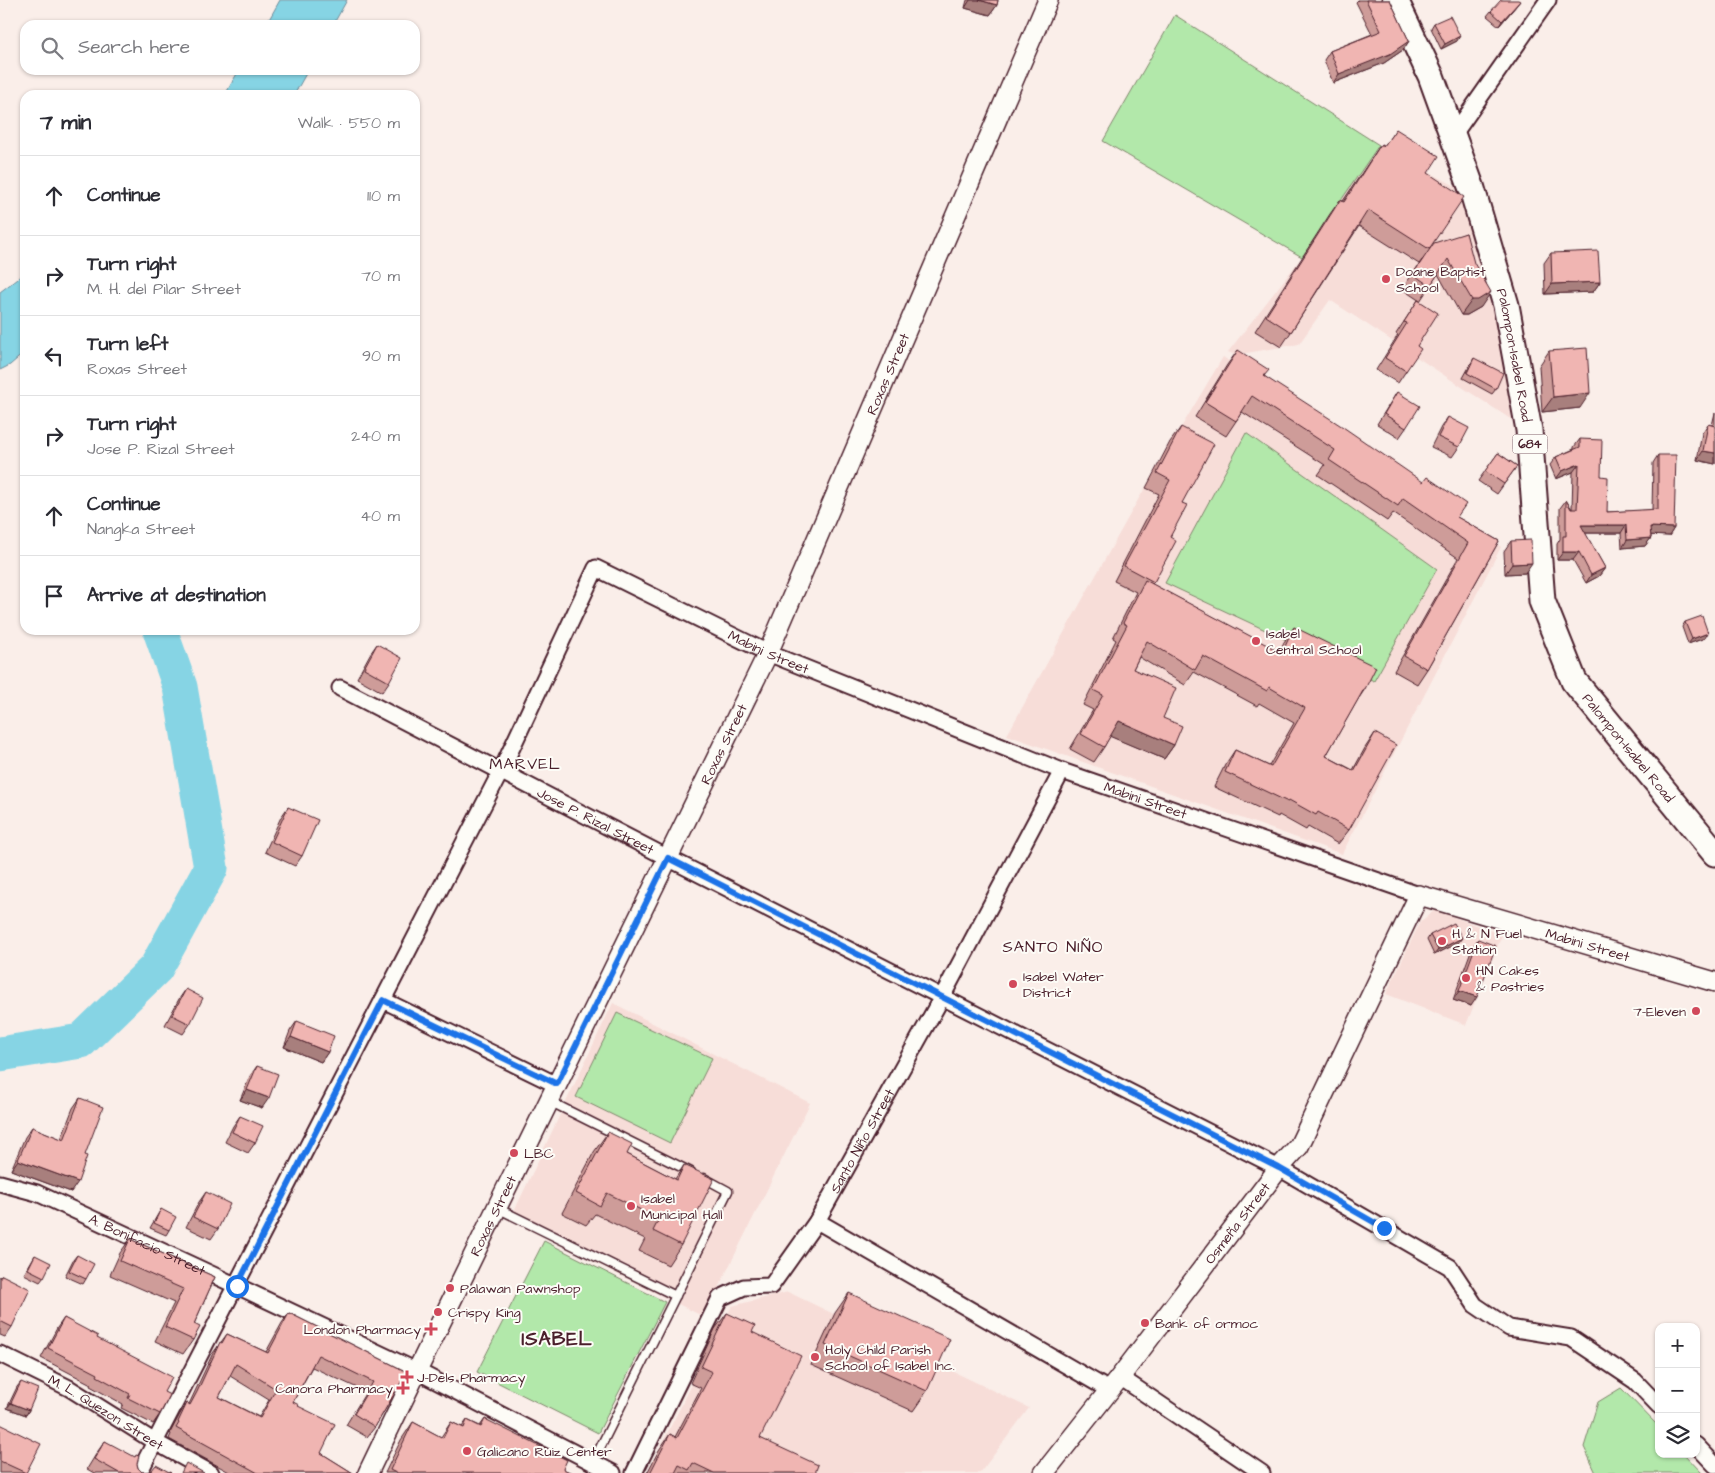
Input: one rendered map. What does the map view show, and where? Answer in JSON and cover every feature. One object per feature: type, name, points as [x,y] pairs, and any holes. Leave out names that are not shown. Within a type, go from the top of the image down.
[{"type":"highway","name":"Palompon-Isabel Road","points":[[1395,0],[1431,76],[1472,189],[1506,306],[1529,430],[1542,601],[1574,682],[1715,854]]},
{"type":"street","name":"Roxas Street","points":[[368,1473],[768,652],[1048,0]]},
{"type":"street","points":[[1452,137],[1548,0]]},
{"type":"street","name":"Mabini Street","points":[[501,771],[596,568],[768,652],[1062,771],[1419,895],[1715,982]]},
{"type":"street","name":"Jose P. Rizal Street","points":[[340,688],[668,858],[1279,1168],[1450,1267],[1475,1306],[1509,1328],[1571,1338],[1635,1381],[1655,1402]]},
{"type":"street","points":[[139,1473],[501,771]]},
{"type":"street","name":"Santo Niño Street","points":[[634,1473],[720,1298],[744,1287],[771,1286],[817,1222],[942,997],[1062,771]]},
{"type":"street","name":"Osmeña Street","points":[[1044,1473],[1279,1168],[1298,1146],[1419,895]]},
{"type":"street","points":[[383,1000],[553,1093]]},
{"type":"street","name":"A. Bonifacio Street","points":[[0,1183],[36,1193],[417,1371],[613,1473]]},
{"type":"street","points":[[817,1222],[1115,1383],[1262,1473]]},
{"type":"street","name":"M. L. Quezon Street","points":[[0,1354],[69,1388],[155,1442],[211,1473]]},
{"type":"street","points":[[1700,1449],[1715,1465]]},
{"type":"lane","points":[[553,1093],[728,1190],[593,1462]]},
{"type":"lane","points":[[496,1208],[676,1296]]},
{"type":"shaded area","name":"Doane Baptist School","points":[[1379,145],[1459,188],[1494,306],[1512,420],[1330,300],[1299,344],[1235,355],[1228,352],[1302,257]]},
{"type":"shaded area","name":"Isabel Central School","points":[[1223,357],[1501,547],[1342,854],[1007,735],[1138,500]]},
{"type":"shaded area","points":[[1435,910],[1502,935],[1466,1025],[1386,994],[1420,922]]},
{"type":"shaded area","points":[[613,1003],[810,1103],[704,1317],[510,1220]]},
{"type":"shaded area","name":"Holy Child Parish School of Isabel Inc.","points":[[788,1292],[1029,1408],[980,1473],[651,1473],[648,1471],[732,1306]]},
{"type":"green space","points":[[1175,15],[1379,145],[1302,257],[1103,141]]},
{"type":"green space","points":[[1246,433],[1437,569],[1374,681],[1165,583]]},
{"type":"green space","points":[[617,1013],[712,1058],[670,1143],[576,1097]]},
{"type":"green space","points":[[544,1241],[665,1302],[598,1433],[477,1372]]},
{"type":"green space","points":[[1621,1388],[1655,1423],[1655,1458],[1688,1458],[1702,1473],[1596,1473],[1584,1447],[1598,1402]]},
{"type":"water","points":[[280,0],[347,0],[336,20],[269,20]]},
{"type":"water","points":[[236,75],[305,75],[297,90],[228,90]]},
{"type":"water","points":[[20,277],[20,356],[10,365],[0,370],[0,292]]},
{"type":"building","points":[[979,0],[998,0],[997,5]]},
{"type":"building","points":[[1366,0],[1390,0],[1409,41],[1390,54],[1339,74],[1330,51],[1381,31]]},
{"type":"building","points":[[1501,0],[1520,1],[1502,21],[1491,11]]},
{"type":"building","points":[[1450,16],[1460,36],[1445,44],[1434,23]]},
{"type":"building","points":[[1396,129],[1439,156],[1428,173],[1464,197],[1429,249],[1368,210],[1291,332],[1266,316],[1340,200],[1344,202],[1381,144],[1384,146]]},
{"type":"building","points":[[1466,233],[1474,263],[1491,292],[1478,300],[1472,300],[1448,259],[1430,286],[1413,274],[1434,243]]},
{"type":"building","points":[[1598,251],[1600,282],[1552,284],[1551,253]]},
{"type":"building","points":[[1418,300],[1438,313],[1417,346],[1421,349],[1406,371],[1385,358],[1407,323],[1404,322]]},
{"type":"building","points":[[1587,348],[1590,393],[1553,397],[1549,351]]},
{"type":"building","points":[[1238,350],[1269,370],[1264,376],[1423,482],[1427,477],[1466,504],[1457,517],[1499,541],[1427,669],[1404,656],[1468,543],[1403,498],[1398,506],[1329,460],[1335,450],[1252,396],[1236,421],[1205,402]]},
{"type":"building","points":[[1474,358],[1503,373],[1496,389],[1467,373]]},
{"type":"building","points":[[1397,392],[1420,406],[1406,428],[1384,414]]},
{"type":"building","points":[[1448,417],[1469,428],[1459,447],[1438,437]]},
{"type":"building","points":[[1708,424],[1715,426],[1715,453],[1703,451]]},
{"type":"building","points":[[1181,427],[1214,444],[1182,503],[1187,505],[1170,537],[1176,541],[1154,582],[1124,566],[1170,480],[1157,473]]},
{"type":"building","points":[[1580,439],[1602,440],[1601,476],[1608,477],[1607,512],[1658,509],[1658,455],[1676,455],[1674,528],[1650,527],[1651,538],[1627,540],[1626,525],[1581,525],[1605,568],[1591,575],[1579,552],[1563,552],[1563,536],[1566,536],[1566,500],[1571,509],[1577,509],[1579,464],[1562,471],[1556,457],[1580,447]]},
{"type":"building","points":[[1498,453],[1517,466],[1504,484],[1485,471]]},
{"type":"building","points":[[1531,540],[1532,563],[1512,564],[1511,541]]},
{"type":"building","points":[[1145,580],[1282,653],[1294,627],[1376,667],[1326,756],[1354,771],[1375,733],[1396,745],[1349,830],[1318,812],[1316,815],[1289,800],[1288,802],[1225,772],[1235,750],[1271,767],[1305,708],[1269,687],[1267,691],[1203,656],[1195,670],[1147,641],[1133,669],[1176,688],[1163,718],[1182,726],[1174,745],[1119,721],[1104,747],[1081,734],[1103,695],[1093,690],[1127,625],[1123,623]]},
{"type":"building","points":[[1702,616],[1708,633],[1692,639],[1685,622]]},
{"type":"building","points":[[377,644],[402,658],[389,682],[364,668]]},
{"type":"building","points":[[288,807],[318,820],[302,856],[272,842]]},
{"type":"building","name":"H & N Fuel Station","points":[[1454,923],[1462,938],[1438,950],[1430,935]]},
{"type":"building","points":[[1478,939],[1496,946],[1477,997],[1459,991]]},
{"type":"building","points":[[186,989],[203,998],[190,1024],[172,1015]]},
{"type":"building","points":[[297,1021],[334,1036],[328,1052],[291,1037]]},
{"type":"building","points":[[257,1066],[278,1074],[269,1098],[247,1090]]},
{"type":"building","points":[[80,1098],[103,1107],[85,1155],[87,1156],[78,1182],[18,1160],[32,1127],[64,1140]]},
{"type":"building","points":[[240,1116],[263,1126],[255,1143],[232,1132]]},
{"type":"building","points":[[608,1132],[632,1144],[627,1154],[677,1180],[684,1165],[714,1179],[681,1245],[653,1231],[659,1219],[607,1193],[600,1206],[576,1193]]},
{"type":"building","points":[[206,1192],[230,1204],[218,1229],[193,1217]]},
{"type":"building","points":[[161,1209],[176,1217],[169,1230],[154,1223]]},
{"type":"building","points":[[130,1239],[215,1277],[194,1324],[200,1327],[193,1340],[165,1327],[183,1289],[120,1261]]},
{"type":"building","points":[[35,1255],[51,1263],[44,1277],[28,1269]]},
{"type":"building","points":[[77,1255],[94,1264],[86,1279],[69,1271]]},
{"type":"building","points":[[2,1275],[30,1289],[12,1327],[0,1321],[0,1276]]},
{"type":"building","points":[[849,1293],[950,1339],[927,1391],[825,1345]]},
{"type":"building","points":[[289,1313],[407,1372],[375,1427],[354,1414],[373,1382],[318,1355],[293,1402],[335,1424],[321,1453],[353,1473],[258,1473],[176,1428],[187,1403],[190,1405],[197,1392],[220,1342],[222,1343],[227,1334],[268,1353]],"holes":[[[236,1364],[276,1389],[260,1418],[219,1397]]]},
{"type":"building","points":[[727,1313],[755,1326],[752,1332],[801,1356],[760,1438],[818,1465],[815,1473],[714,1473],[693,1463],[689,1470],[679,1465],[675,1473],[650,1473],[670,1434],[677,1438],[712,1372],[701,1367]]},
{"type":"building","points":[[64,1318],[98,1336],[97,1338],[172,1377],[164,1392],[170,1395],[160,1414],[128,1398],[130,1394],[97,1376],[98,1374],[48,1348]]},
{"type":"building","points":[[21,1382],[38,1389],[29,1410],[11,1403]]},
{"type":"building","points":[[485,1419],[567,1460],[563,1469],[572,1473],[396,1473],[390,1470],[413,1422],[443,1438],[451,1422],[464,1428],[467,1420],[481,1427]]},
{"type":"building","points":[[0,1424],[41,1444],[26,1473],[0,1461]]},
{"type":"building","points":[[105,1441],[135,1457],[136,1455],[139,1456],[137,1464],[142,1472],[151,1471],[156,1465],[171,1473],[119,1473],[94,1459]]},
{"type":"building","points":[[186,1463],[204,1473],[181,1473]]},
{"type":"waterway","points":[[0,1054],[81,1041],[156,968],[211,868],[180,687],[162,635]]},
{"type":"place","name":"Doane Baptist School","points":[[1386,279]]},
{"type":"place","name":"Isabel Central School","points":[[1256,641]]},
{"type":"place","name":"H & N Fuel Station","points":[[1442,941]]},
{"type":"place","name":"HN Cakes & Pastries","points":[[1466,978]]},
{"type":"place","name":"Isabel Water District","points":[[1013,984]]},
{"type":"place","name":"7-Eleven","points":[[1696,1011]]},
{"type":"place","name":"LBC","points":[[514,1153]]},
{"type":"place","name":"Isabel Municipal Hall","points":[[631,1206]]},
{"type":"place","name":"Palawan Pawnshop","points":[[450,1288]]},
{"type":"place","name":"Crispy King","points":[[438,1312]]},
{"type":"place","name":"Bank of ormoc","points":[[1145,1323]]},
{"type":"place","name":"London Pharmacy","points":[[431,1329]]},
{"type":"place","name":"Holy Child Parish School of Isabel Inc.","points":[[815,1357]]},
{"type":"place","name":"J-Dels Pharmacy","points":[[407,1377]]},
{"type":"place","name":"Canora Pharmacy","points":[[403,1388]]},
{"type":"place","name":"Galicano Ruiz Center","points":[[467,1451]]},
{"type":"district","name":"MARVEL","points":[[525,763]]},
{"type":"district","name":"SANTO NIÑO","points":[[1053,946]]},
{"type":"district","name":"ISABEL","points":[[557,1338]]},
{"type":"route","points":[[237,1286],[383,1000],[557,1084],[668,858],[1279,1168],[1384,1228]]}]
